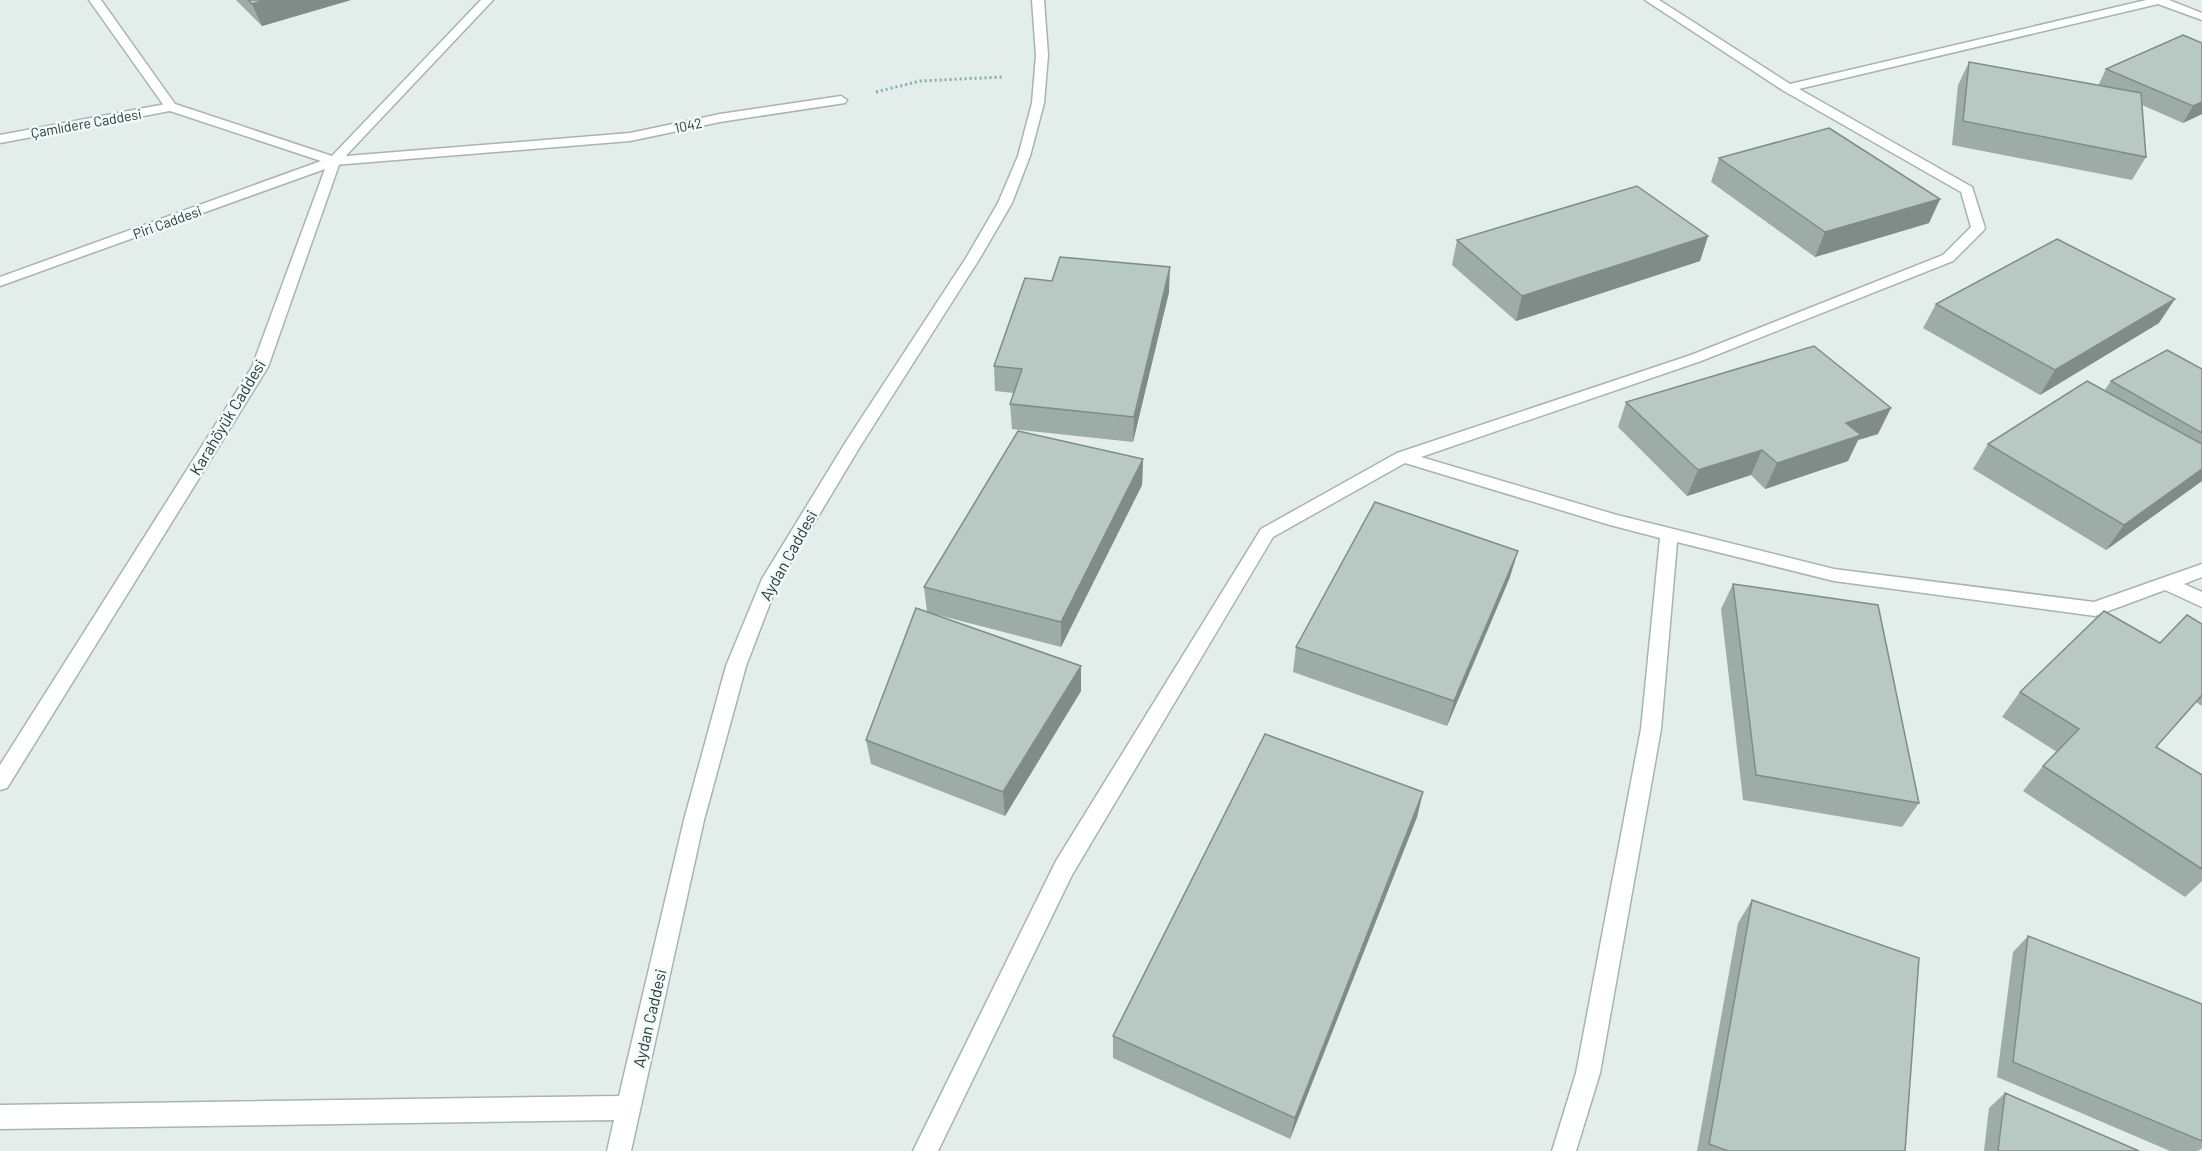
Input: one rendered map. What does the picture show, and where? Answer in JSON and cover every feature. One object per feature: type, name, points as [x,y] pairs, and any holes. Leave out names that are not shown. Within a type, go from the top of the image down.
[{"type":"street","points":[[95,0],[171,107],[334,161]]},
{"type":"street","name":"Karahöyük Caddesi","points":[[0,782],[260,367],[334,161],[487,0]]},
{"type":"street","name":"Aydan Caddesi","points":[[619,1151],[694,820],[736,666],[768,584],[853,444],[973,258],[1005,203],[1024,156],[1038,103],[1042,55],[1038,0]]},
{"type":"street","points":[[925,1151],[1064,868],[1267,533],[1403,457],[1696,358],[1948,258],[1978,228],[1967,190],[1788,87],[1652,0]]},
{"type":"street","points":[[1788,87],[2159,0],[2202,17]]},
{"type":"street","name":"1042","points":[[334,161],[630,137],[720,118],[841,100]]},
{"type":"street","name":"Çamlıdere Caddesi","points":[[0,139],[171,107]]},
{"type":"street","name":"Piri Caddesi","points":[[0,282],[334,161]]},
{"type":"street","points":[[1403,457],[1616,521],[1834,575],[2095,609],[2202,570]]},
{"type":"street","points":[[1564,1151],[1587,1072],[1651,729],[1669,534]]},
{"type":"street","points":[[2166,583],[2202,600]]},
{"type":"street","points":[[0,1117],[629,1108]]},
{"type":"path","points":[[841,100],[920,81],[1040,75]]},
{"type":"building","points":[[248,0],[265,0],[252,4]]},
{"type":"building","points":[[2183,35],[2202,43],[2202,102],[2193,106],[2106,69]]},
{"type":"building","points":[[1969,62],[2141,93],[2146,157],[1963,121]]},
{"type":"building","points":[[1829,128],[1940,199],[1825,232],[1719,158]]},
{"type":"building","points":[[1637,186],[1708,236],[1522,296],[1457,240]]},
{"type":"building","points":[[2057,239],[2175,299],[2055,370],[1936,304]]},
{"type":"building","points":[[1060,257],[1170,267],[1134,417],[1010,404],[1022,369],[994,366],[1025,278],[1052,281]]},
{"type":"building","points":[[1814,346],[1891,408],[1846,423],[1861,435],[1777,463],[1762,450],[1698,470],[1626,402]]},
{"type":"building","points":[[2167,350],[2202,369],[2202,433],[2111,381]]},
{"type":"building","points":[[2087,381],[2202,444],[2202,469],[2124,525],[1988,444]]},
{"type":"building","points":[[1018,431],[1143,459],[1061,622],[924,587]]},
{"type":"building","points":[[1375,502],[1518,551],[1454,701],[1296,647]]},
{"type":"building","points":[[1733,584],[1878,605],[1919,803],[1756,775]]},
{"type":"building","points":[[916,608],[1081,666],[1003,792],[866,740]]},
{"type":"building","points":[[2104,611],[2160,643],[2187,615],[2202,624],[2202,695],[2156,747],[2202,775],[2202,869],[2043,766],[2079,729],[2020,692]]},
{"type":"building","points":[[1265,734],[1423,792],[1295,1118],[1113,1036]]},
{"type":"building","points":[[1752,900],[1919,958],[1905,1151],[1728,1151],[1709,1144]]},
{"type":"building","points":[[2028,936],[2202,1004],[2202,1141],[2013,1062]]},
{"type":"building","points":[[2005,1093],[2139,1151],[1998,1151]]}]
